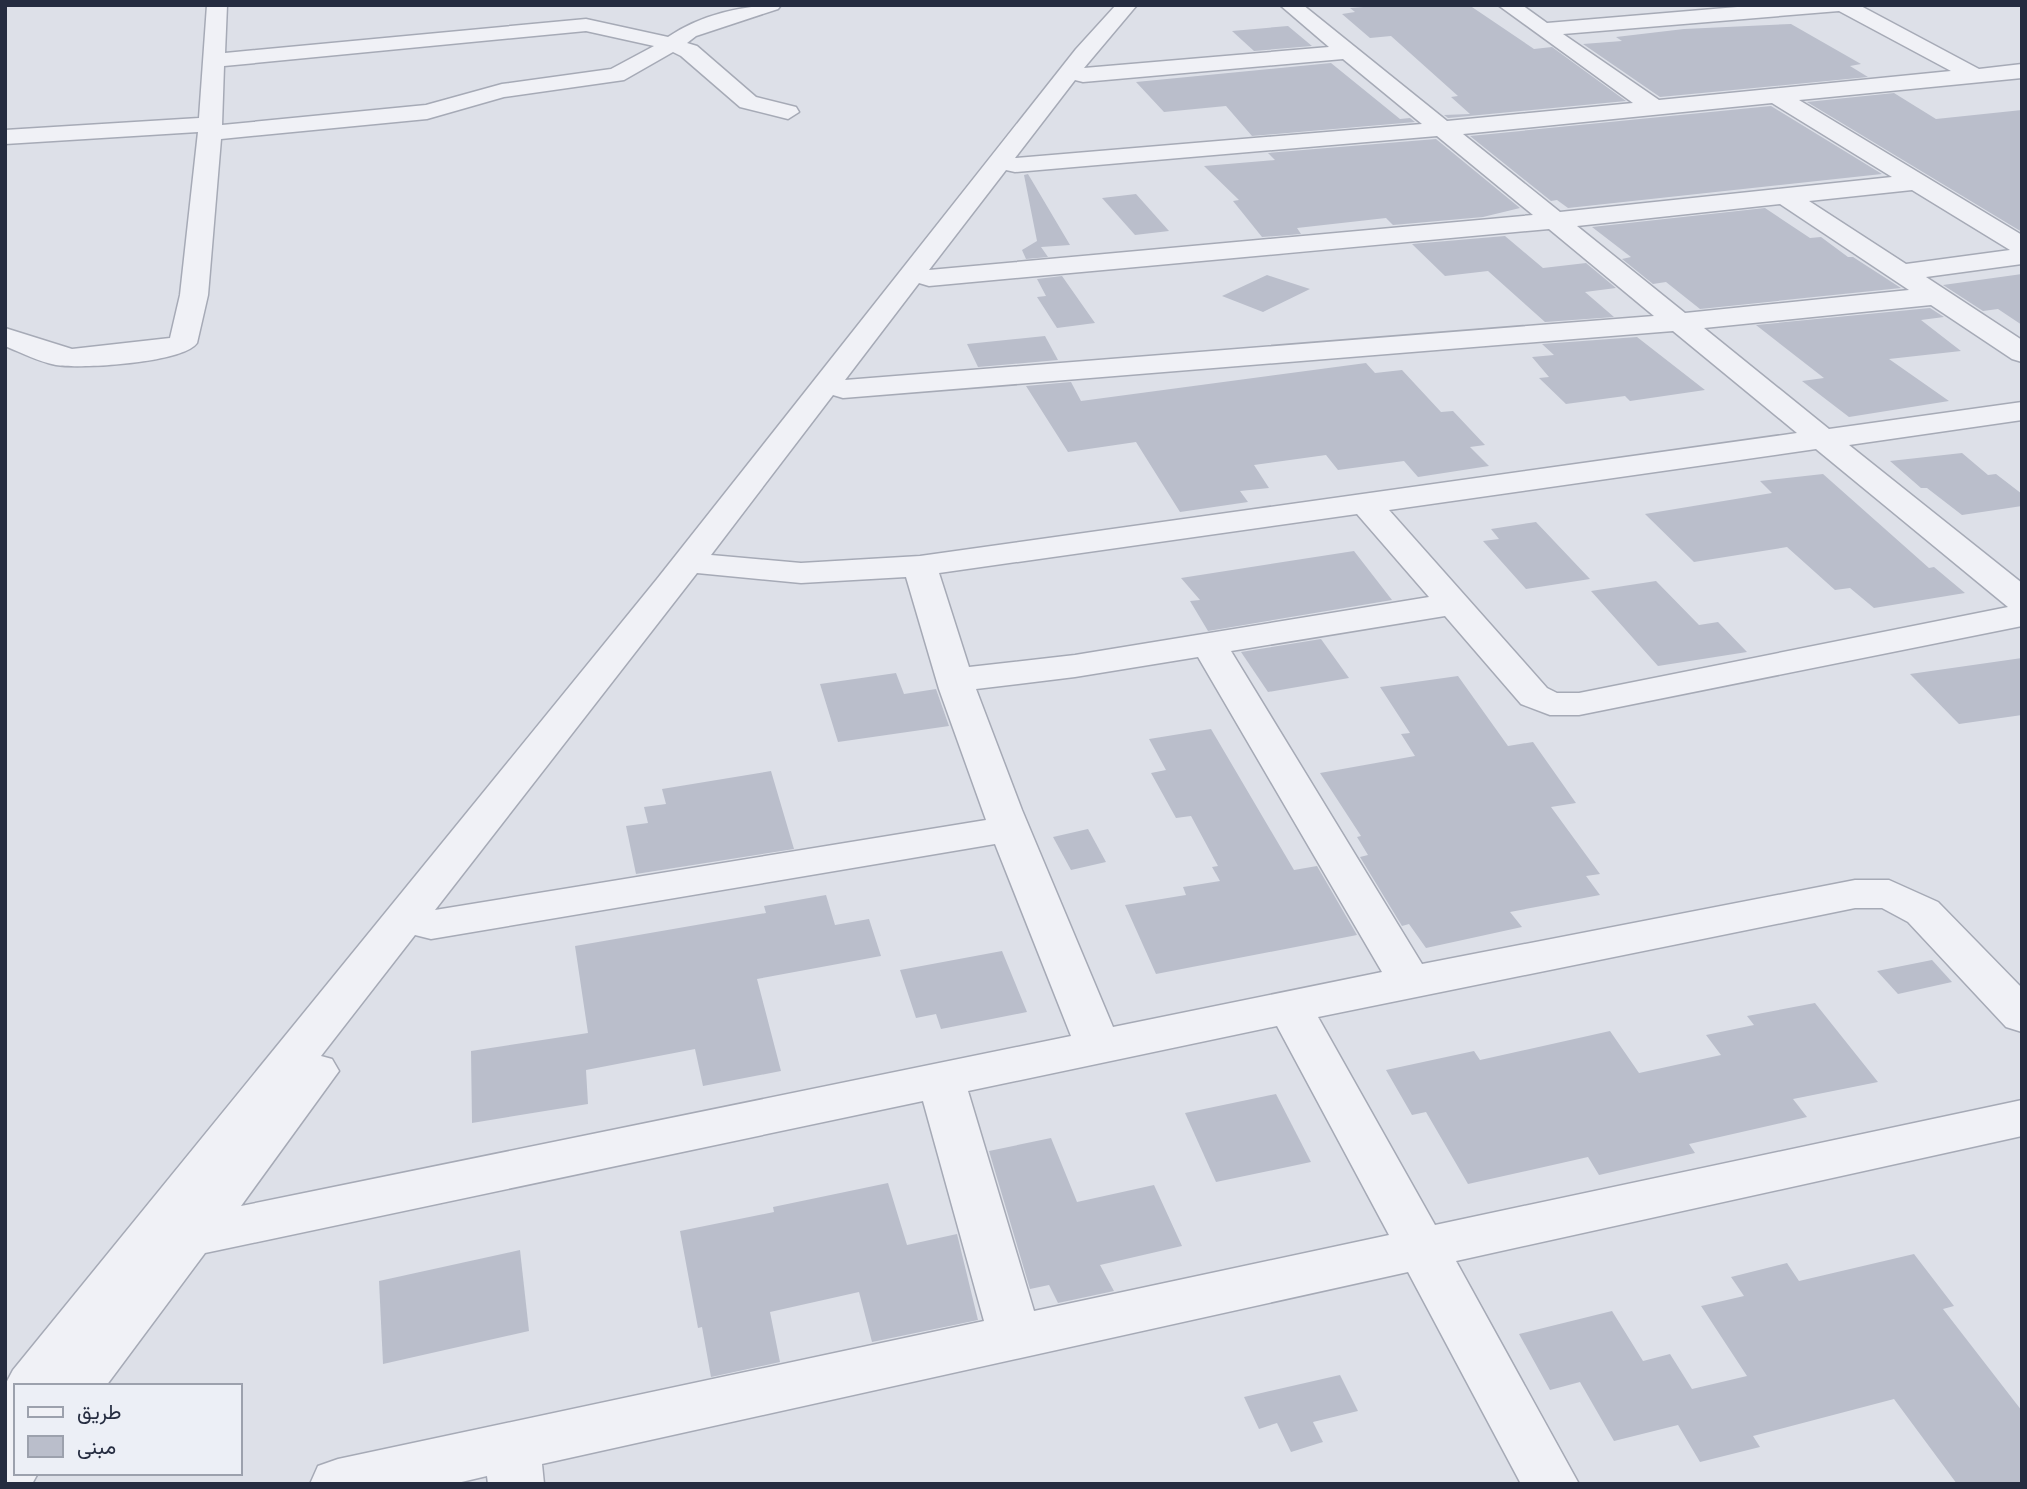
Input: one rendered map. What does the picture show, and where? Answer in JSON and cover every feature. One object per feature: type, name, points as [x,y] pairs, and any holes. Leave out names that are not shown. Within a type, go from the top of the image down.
[{"type":"street","points":[[5,336],[55,356],[72,358],[169,349],[183,343],[194,295],[211,129],[217,5]]},
{"type":"street","points":[[5,137],[211,129],[427,113],[502,91],[616,75],[649,59],[669,43],[721,20],[771,5]]},
{"type":"street","points":[[34,1384],[652,607],[784,450],[1084,54],[1126,5]]},
{"type":"street","points":[[76,1384],[708,565],[784,450],[843,388],[1138,5]]},
{"type":"street","points":[[1290,5],[2022,601]]},
{"type":"street","points":[[1508,5],[1654,107]]},
{"type":"street","points":[[1633,5],[1656,19]]},
{"type":"street","points":[[1544,29],[1841,5],[1881,28],[2011,92]]},
{"type":"street","points":[[214,61],[581,15],[669,43],[704,61],[748,102],[788,111]]},
{"type":"street","points":[[1083,75],[1346,52]]},
{"type":"street","points":[[1015,165],[1441,130],[2022,71]]},
{"type":"street","points":[[1775,95],[2022,246]]},
{"type":"street","points":[[929,278],[1552,221],[1782,194],[1914,182]]},
{"type":"street","points":[[1782,194],[2022,353]]},
{"type":"street","points":[[1901,273],[2022,256]]},
{"type":"street","points":[[843,388],[1679,322],[1935,296]]},
{"type":"street","points":[[708,565],[801,573],[920,566],[2022,411]]},
{"type":"street","points":[[1366,504],[1534,696],[1550,704],[1579,704],[2022,615]]},
{"type":"street","points":[[920,566],[955,680],[1009,829],[1099,1049]]},
{"type":"street","points":[[955,680],[1209,645],[1451,604]]},
{"type":"street","points":[[1209,645],[1410,982]]},
{"type":"street","points":[[431,925],[1009,829]]},
{"type":"street","points":[[190,1236],[1099,1049],[1410,982],[1855,894],[1889,894],[1923,912],[2022,1016]]},
{"type":"street","points":[[1290,1008],[1424,1248],[1551,1484]]},
{"type":"street","points":[[942,1081],[1015,1336]]},
{"type":"street","points":[[338,1484],[514,1465],[1015,1336],[2022,1118]]},
{"type":"building","points":[[1469,5],[1534,49],[1552,47],[1626,101],[1448,118],[1444,115],[1470,114],[1451,97],[1458,96],[1391,36],[1370,38],[1342,14],[1355,12],[1350,8]]},
{"type":"building","points":[[1791,24],[1861,64],[1850,66],[1868,77],[1660,97],[1583,44],[1622,41],[1616,37],[1684,29]]},
{"type":"building","points":[[1288,26],[1312,46],[1254,51],[1232,31]]},
{"type":"building","points":[[1331,63],[1400,119],[1410,118],[1415,122],[1252,136],[1226,106],[1164,112],[1136,82]]},
{"type":"building","points":[[1894,93],[1936,119],[2022,110],[2022,232],[1807,102]]},
{"type":"building","points":[[1771,106],[1882,174],[1568,208],[1557,200],[1551,201],[1470,136]]},
{"type":"building","points":[[1436,139],[1520,208],[1483,217],[1393,225],[1386,218],[1297,228],[1301,234],[1262,237],[1233,201],[1239,200],[1204,166],[1275,160],[1268,153]]},
{"type":"building","points":[[1028,174],[1070,245],[1041,247],[1048,257],[1026,259],[1022,250],[1037,241],[1024,175]]},
{"type":"building","points":[[1136,194],[1169,231],[1135,235],[1102,198]]},
{"type":"building","points":[[1765,208],[1810,238],[1821,237],[1848,257],[1853,257],[1901,288],[1700,309],[1666,282],[1653,284],[1622,259],[1631,257],[1592,227]]},
{"type":"building","points":[[1505,236],[1543,268],[1586,263],[1616,288],[1585,292],[1614,317],[1545,322],[1488,271],[1445,276],[1412,244]]},
{"type":"building","points":[[2022,274],[2022,325],[1998,309],[1983,311],[1943,285]]},
{"type":"building","points":[[1267,275],[1310,289],[1263,312],[1222,296]]},
{"type":"building","points":[[1062,276],[1095,323],[1057,328],[1037,297],[1046,296],[1037,279]]},
{"type":"building","points":[[1930,308],[1944,317],[1921,320],[1961,351],[1889,359],[1949,401],[1849,417],[1802,381],[1824,378],[1756,325]]},
{"type":"building","points":[[1045,336],[1058,360],[978,367],[967,344]]},
{"type":"building","points":[[1637,337],[1705,390],[1630,401],[1625,396],[1566,404],[1539,378],[1549,377],[1532,357],[1554,355],[1542,344]]},
{"type":"building","points":[[1366,363],[1375,373],[1402,370],[1441,412],[1453,411],[1485,445],[1470,447],[1489,466],[1418,477],[1404,461],[1338,470],[1326,455],[1254,465],[1269,488],[1240,491],[1248,502],[1180,512],[1136,442],[1068,452],[1026,386],[1071,382],[1081,401]]},
{"type":"building","points":[[1962,453],[1988,475],[1996,474],[2022,494],[2022,506],[1962,515],[1927,488],[1921,488],[1890,461]]},
{"type":"building","points":[[1823,474],[1929,568],[1934,567],[1965,593],[1874,608],[1850,588],[1835,590],[1787,547],[1694,562],[1645,514],[1772,493],[1760,481]]},
{"type":"building","points":[[1536,522],[1590,579],[1526,589],[1483,541],[1499,539],[1491,529]]},
{"type":"building","points":[[1354,551],[1392,600],[1208,631],[1190,601],[1200,600],[1181,578]]},
{"type":"building","points":[[1656,581],[1699,625],[1718,622],[1747,652],[1658,666],[1591,591]]},
{"type":"building","points":[[1321,639],[1349,678],[1268,692],[1241,652]]},
{"type":"building","points":[[2022,658],[2022,715],[1959,724],[1910,674]]},
{"type":"building","points":[[896,673],[904,694],[936,689],[949,726],[838,742],[820,684]]},
{"type":"building","points":[[1458,676],[1508,746],[1533,742],[1576,803],[1551,807],[1600,874],[1586,876],[1600,895],[1510,912],[1522,927],[1426,948],[1409,924],[1402,926],[1360,857],[1368,855],[1357,837],[1361,836],[1320,773],[1415,756],[1401,734],[1410,733],[1380,687]]},
{"type":"building","points":[[1211,729],[1294,870],[1317,866],[1357,935],[1156,974],[1125,905],[1186,895],[1183,887],[1220,881],[1212,867],[1218,866],[1191,816],[1176,818],[1151,773],[1166,770],[1149,739]]},
{"type":"building","points":[[771,771],[794,849],[636,874],[626,826],[648,823],[644,807],[666,804],[662,789]]},
{"type":"building","points":[[1088,829],[1106,862],[1071,870],[1053,837]]},
{"type":"building","points":[[826,895],[835,925],[869,919],[881,956],[757,979],[781,1071],[703,1086],[695,1049],[586,1070],[588,1104],[472,1123],[471,1051],[588,1033],[575,946],[766,913],[764,906]]},
{"type":"building","points":[[1002,951],[1027,1012],[941,1029],[936,1014],[916,1018],[900,970]]},
{"type":"building","points":[[1932,960],[1952,982],[1898,994],[1877,971]]},
{"type":"building","points":[[1815,1003],[1878,1082],[1793,1099],[1807,1117],[1689,1144],[1695,1153],[1599,1175],[1588,1157],[1468,1184],[1426,1112],[1412,1115],[1386,1070],[1474,1051],[1480,1060],[1610,1031],[1639,1073],[1721,1055],[1706,1035],[1754,1025],[1747,1016]]},
{"type":"building","points":[[1276,1094],[1311,1162],[1216,1182],[1185,1113]]},
{"type":"building","points":[[1051,1138],[1077,1202],[1154,1185],[1182,1246],[1100,1265],[1114,1291],[1058,1303],[1049,1285],[1030,1289],[989,1151]]},
{"type":"building","points":[[888,1183],[907,1245],[957,1234],[978,1320],[872,1342],[859,1292],[770,1312],[780,1362],[711,1377],[702,1327],[698,1328],[680,1231],[774,1212],[773,1207]]},
{"type":"building","points":[[520,1250],[529,1331],[383,1364],[379,1281]]},
{"type":"building","points":[[1914,1254],[1954,1306],[1943,1309],[2022,1411],[2022,1484],[1957,1484],[1894,1399],[1753,1436],[1760,1447],[1700,1462],[1678,1425],[1614,1441],[1580,1382],[1550,1390],[1519,1334],[1612,1311],[1643,1361],[1670,1354],[1692,1389],[1747,1376],[1701,1306],[1744,1296],[1731,1277],[1787,1263],[1799,1281]]},
{"type":"building","points":[[1340,1375],[1358,1411],[1313,1422],[1323,1442],[1291,1452],[1277,1423],[1259,1429],[1244,1397]]}]
